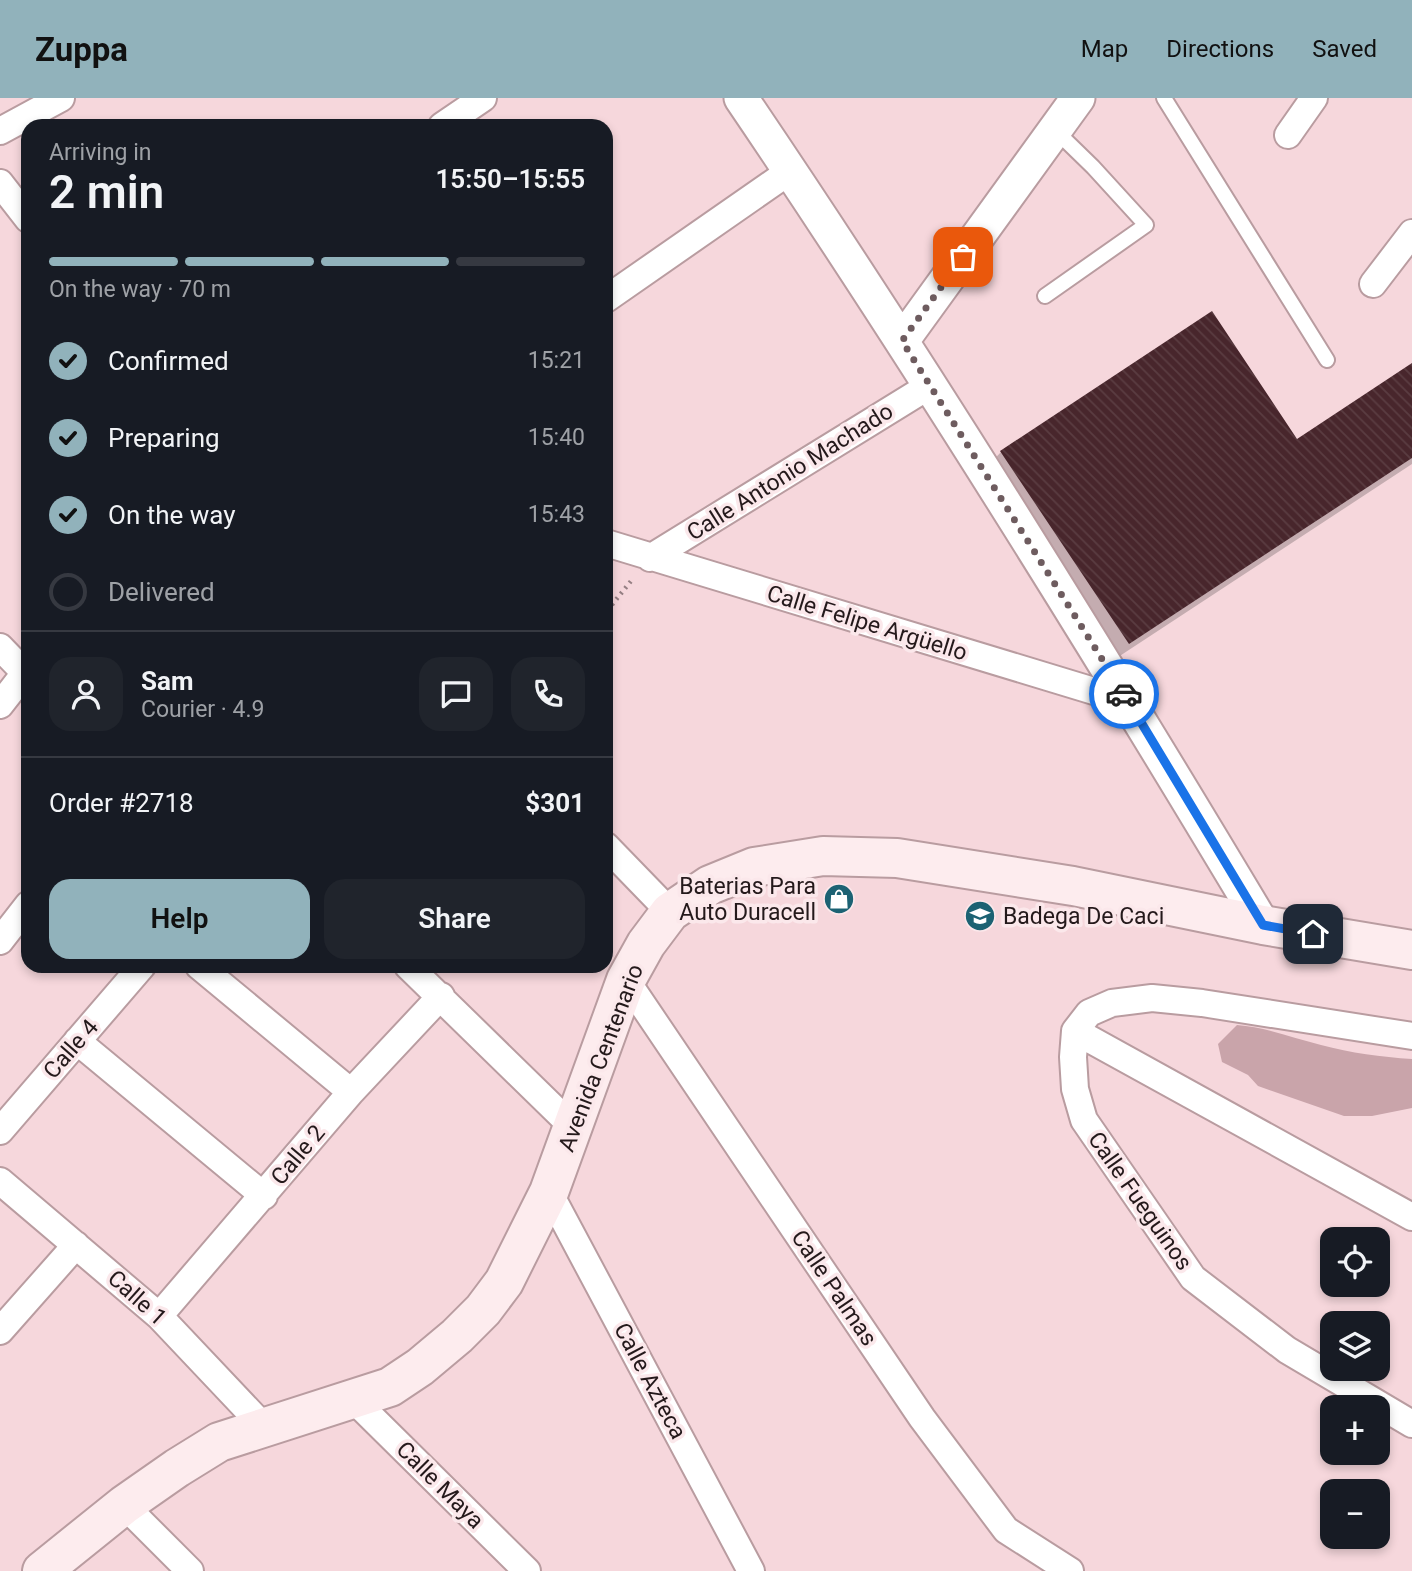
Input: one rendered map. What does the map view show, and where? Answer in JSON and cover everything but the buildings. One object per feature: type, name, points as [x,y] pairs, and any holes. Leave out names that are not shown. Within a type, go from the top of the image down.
[{"type":"main road","name":"Avenida Centenario","points":[[42,1571],[124,1505],[219,1442],[390,1387],[420,1367],[483,1311],[504,1282],[549,1192],[626,980],[646,944],[670,912],[710,885],[754,867],[823,856],[897,858],[1059,884],[1263,925],[1412,950]]},
{"type":"street","points":[[22,119],[61,98]]},
{"type":"street","points":[[452,119],[483,98]]},
{"type":"street","points":[[741,98],[902,341],[1130,702],[1263,925]]},
{"type":"street","points":[[902,341],[1078,98]]},
{"type":"street","points":[[1289,135],[1314,98]]},
{"type":"street","points":[[0,131],[21,120]]},
{"type":"street","points":[[613,294],[790,171]]},
{"type":"street","points":[[0,183],[21,210]]},
{"type":"street","points":[[1373,284],[1412,233]]},
{"type":"street","name":"Calle Antonio Machado","points":[[650,558],[929,386]]},
{"type":"street","name":"Calle Felipe Argüello","points":[[613,545],[1130,702]]},
{"type":"street","points":[[0,647],[21,669]]},
{"type":"street","points":[[0,705],[21,682]]},
{"type":"street","points":[[613,853],[670,912]]},
{"type":"street","points":[[0,941],[21,914]]},
{"type":"street","name":"Calle 4","points":[[0,1131],[136,973]]},
{"type":"street","points":[[207,973],[351,1092]]},
{"type":"street","points":[[416,973],[574,1128]]},
{"type":"street","name":"Calle Palmas","points":[[626,980],[922,1418],[1006,1530],[1070,1571]]},
{"type":"street","name":"Calle 2","points":[[159,1316],[351,1092],[441,996]]},
{"type":"street","points":[[1412,1036],[1202,1003],[1152,998],[1112,1003],[1089,1013],[1075,1031],[1412,1217]]},
{"type":"street","name":"Calle Fueguinos","points":[[1075,1031],[1075,1088],[1084,1120],[1194,1278],[1287,1350],[1412,1424]]},
{"type":"street","points":[[77,1041],[264,1196]]},
{"type":"street","name":"Calle 1","points":[[0,1181],[159,1316],[263,1426]]},
{"type":"street","name":"Calle Azteca","points":[[549,1192],[751,1571]]},
{"type":"street","points":[[0,1331],[76,1245]]},
{"type":"street","name":"Calle Maya","points":[[353,1399],[527,1571]]},
{"type":"street","points":[[124,1505],[190,1571]]},
{"type":"lane","points":[[1164,98],[1327,360]]},
{"type":"lane","points":[[1045,296],[1146,225],[1055,130]]},
{"type":"path","points":[[613,604],[650,558]]},
{"type":"shaded area","points":[[1237,1025],[1268,1030],[1344,1050],[1412,1059],[1412,1108],[1372,1116],[1344,1116],[1258,1086],[1248,1075],[1222,1062],[1218,1044]]},
{"type":"way so far","points":[[963,257],[902,341],[1124,694]]},
{"type":"place","name":"Baterias Para Auto Duracell","points":[[839,899]]},
{"type":"place","name":"Badega De Caci","points":[[980,916]]},
{"type":"route","points":[[1124,694],[1263,925],[1313,934]]}]
